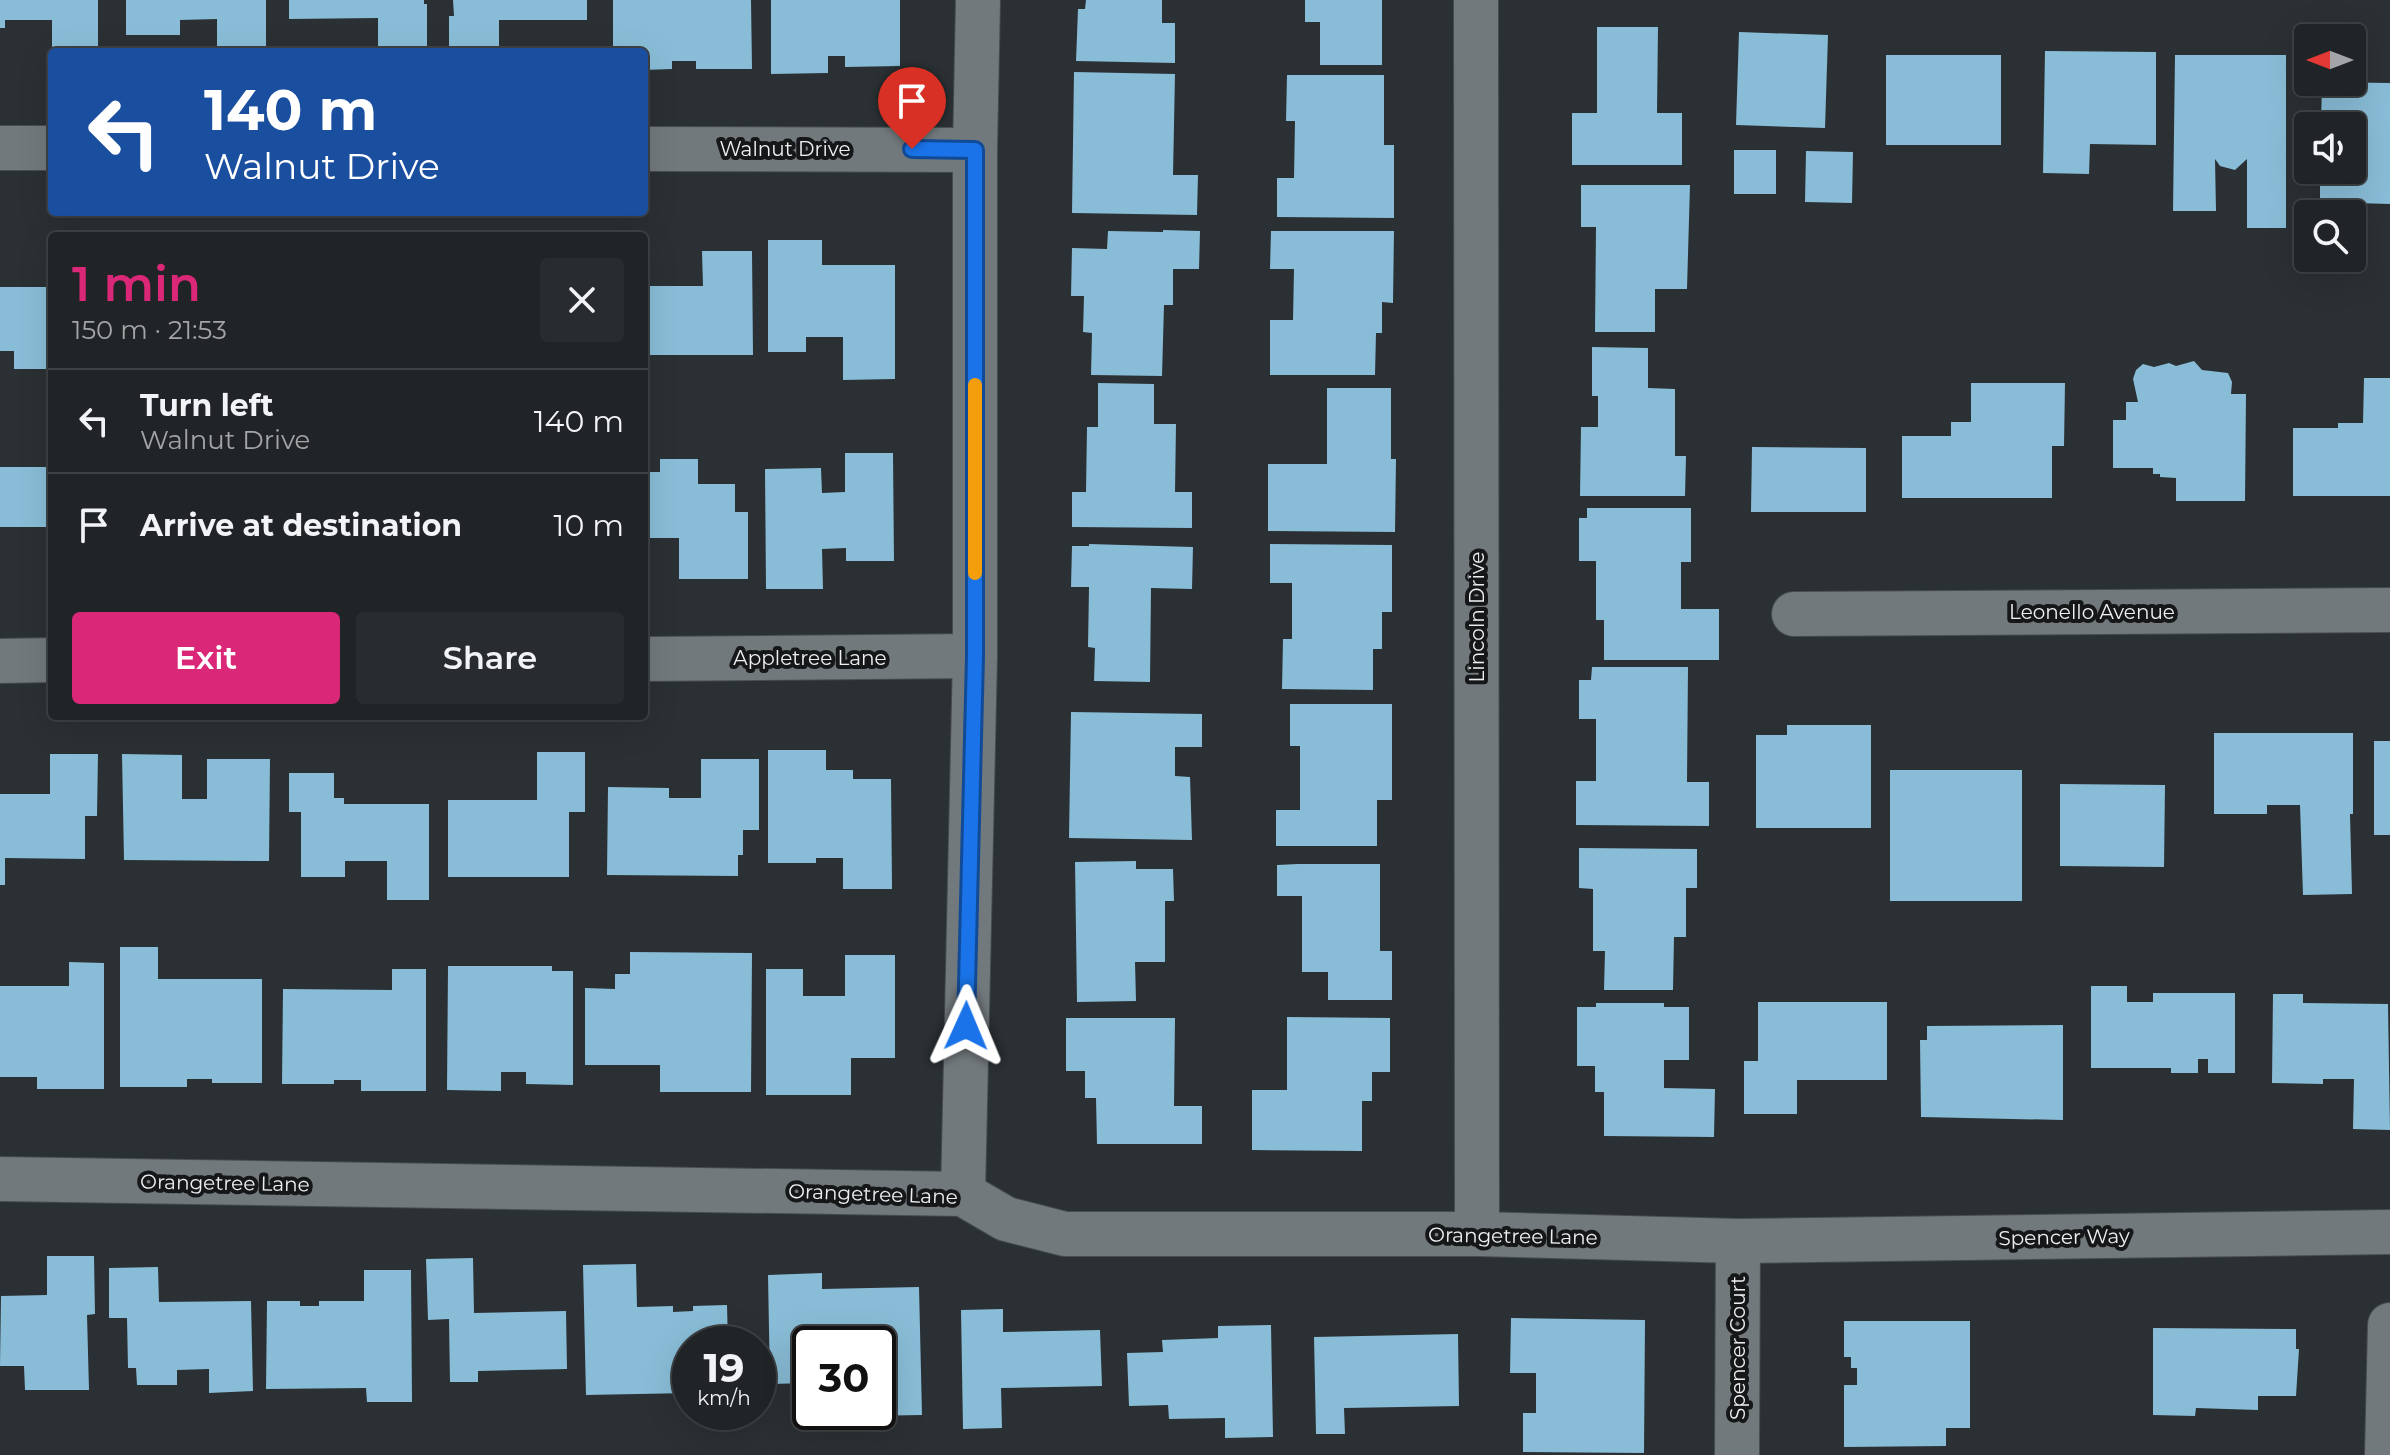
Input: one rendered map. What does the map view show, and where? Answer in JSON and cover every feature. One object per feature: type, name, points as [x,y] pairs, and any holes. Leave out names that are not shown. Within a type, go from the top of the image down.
[{"type":"street","points":[[963,1194],[975,656],[978,0]]},
{"type":"street","name":"Lincoln Drive","points":[[1476,0],[1477,1234]]},
{"type":"street","points":[[0,148],[48,148]]},
{"type":"street","name":"Walnut Drive","points":[[648,149],[975,150]]},
{"type":"street","name":"Leonello Avenue","points":[[1794,614],[2390,610]]},
{"type":"street","name":"Appletree Lane","points":[[648,659],[975,656]]},
{"type":"street","points":[[0,661],[48,660]]},
{"type":"street","name":"Orangetree Lane","points":[[0,1179],[963,1194],[1006,1219],[1065,1234],[1477,1234],[1738,1241]]},
{"type":"street","name":"Spencer Way","points":[[1738,1241],[2390,1232]]},
{"type":"street","name":"Spencer Court","points":[[1737,1455],[1738,1241]]},
{"type":"street","points":[[2387,1455],[2390,1325]]},
{"type":"building","points":[[0,0],[98,0],[98,48],[52,48],[52,20],[5,20],[5,28],[0,28]]},
{"type":"building","points":[[126,0],[266,0],[266,48],[217,48],[217,19],[180,20],[180,35],[126,35]]},
{"type":"building","points":[[289,0],[424,0],[427,4],[427,48],[378,48],[378,18],[289,19]]},
{"type":"building","points":[[453,0],[587,0],[587,20],[499,20],[499,48],[449,48],[449,16],[454,16]]},
{"type":"building","points":[[613,0],[751,0],[752,69],[696,69],[696,61],[672,61],[672,69],[648,70],[648,48],[613,48]]},
{"type":"building","points":[[771,0],[900,0],[900,66],[845,67],[845,56],[828,56],[828,73],[771,74]]},
{"type":"building","points":[[1086,0],[1162,0],[1162,23],[1175,23],[1175,63],[1076,61],[1078,9],[1085,9]]},
{"type":"building","points":[[1305,0],[1382,0],[1382,65],[1320,65],[1320,22],[1305,22]]},
{"type":"building","points":[[1597,27],[1658,27],[1657,113],[1682,113],[1682,165],[1572,165],[1572,113],[1597,113]]},
{"type":"building","points":[[1739,32],[1828,35],[1825,128],[1736,125]]},
{"type":"building","points":[[2045,51],[2156,52],[2156,145],[2090,144],[2089,174],[2043,173]]},
{"type":"building","points":[[1886,55],[2001,55],[2001,145],[1886,145]]},
{"type":"building","points":[[2175,55],[2286,55],[2286,228],[2247,228],[2247,159],[2235,170],[2220,166],[2215,159],[2216,211],[2173,211]]},
{"type":"building","points":[[1074,72],[1175,74],[1173,175],[1198,175],[1197,215],[1072,213]]},
{"type":"building","points":[[1287,75],[1384,75],[1384,145],[1394,145],[1394,218],[1277,217],[1277,178],[1294,178],[1295,121],[1286,121]]},
{"type":"building","points":[[2366,83],[2390,83],[2390,204],[2366,203],[2366,200],[2320,200],[2320,184],[2366,184],[2366,112],[2321,112],[2322,96],[2366,96]]},
{"type":"building","points":[[1734,150],[1776,150],[1776,194],[1734,194]]},
{"type":"building","points":[[1806,151],[1853,152],[1852,203],[1805,202]]},
{"type":"building","points":[[1581,185],[1690,185],[1687,289],[1655,289],[1655,332],[1595,332],[1596,227],[1581,227]]},
{"type":"building","points":[[1108,231],[1200,231],[1199,269],[1173,269],[1173,305],[1164,305],[1162,376],[1091,375],[1092,333],[1083,332],[1084,296],[1071,296],[1072,248],[1107,249]]},
{"type":"building","points":[[1271,231],[1394,231],[1393,303],[1382,302],[1382,333],[1376,333],[1375,375],[1270,375],[1270,320],[1293,320],[1294,269],[1270,269]]},
{"type":"building","points":[[768,240],[822,240],[822,265],[895,265],[895,379],[843,380],[843,337],[806,337],[806,352],[768,352]]},
{"type":"building","points":[[702,251],[752,251],[753,355],[648,355],[648,286],[703,286]]},
{"type":"building","points":[[0,287],[48,287],[48,369],[14,369],[14,351],[0,351]]},
{"type":"building","points":[[1592,347],[1648,348],[1648,388],[1675,389],[1675,456],[1686,456],[1685,496],[1580,496],[1581,427],[1598,427],[1598,396],[1592,396]]},
{"type":"building","points":[[2194,361],[2202,370],[2228,373],[2232,382],[2231,394],[2246,394],[2245,501],[2176,501],[2176,478],[2153,474],[2153,468],[2113,468],[2113,420],[2126,420],[2126,402],[2138,402],[2133,379],[2136,370],[2143,364],[2154,367],[2169,363],[2176,366]]},
{"type":"building","points":[[2364,378],[2390,378],[2390,496],[2293,496],[2293,428],[2338,428],[2338,423],[2363,423]]},
{"type":"building","points":[[1098,383],[1154,384],[1154,424],[1176,424],[1175,492],[1192,492],[1192,528],[1072,527],[1072,492],[1086,492],[1087,427],[1098,427]]},
{"type":"building","points":[[1971,383],[2065,383],[2064,446],[2052,446],[2052,498],[1902,498],[1902,436],[1951,436],[1951,422],[1971,422]]},
{"type":"building","points":[[1327,388],[1391,388],[1391,459],[1396,459],[1395,532],[1268,531],[1268,464],[1327,464]]},
{"type":"building","points":[[1752,447],[1866,448],[1866,512],[1751,512]]},
{"type":"building","points":[[845,453],[893,453],[894,561],[846,561],[846,548],[822,549],[823,589],[766,589],[765,469],[821,468],[822,493],[845,492]]},
{"type":"building","points":[[660,459],[698,459],[698,484],[735,484],[735,512],[748,512],[748,579],[679,579],[679,538],[648,538],[648,472],[660,472]]},
{"type":"building","points":[[0,467],[48,467],[48,527],[0,527]]},
{"type":"building","points":[[1587,508],[1691,508],[1691,562],[1681,562],[1681,609],[1719,609],[1719,660],[1604,660],[1604,620],[1596,620],[1596,561],[1579,561],[1579,518],[1587,518]]},
{"type":"building","points":[[1270,544],[1392,545],[1392,612],[1382,612],[1382,649],[1373,649],[1373,690],[1282,689],[1283,639],[1292,639],[1292,583],[1270,583]]},
{"type":"building","points":[[1072,546],[1193,547],[1192,589],[1151,588],[1150,682],[1094,681],[1095,648],[1088,647],[1089,587],[1071,587]]},
{"type":"building","points":[[1592,667],[1688,667],[1687,782],[1709,782],[1709,826],[1576,825],[1576,781],[1596,781],[1596,719],[1579,719],[1579,680],[1591,680]]},
{"type":"building","points":[[1290,704],[1392,704],[1392,800],[1377,800],[1377,846],[1276,846],[1276,810],[1300,810],[1300,746],[1290,746]]},
{"type":"building","points":[[1071,712],[1202,714],[1202,747],[1175,747],[1175,776],[1190,777],[1192,840],[1069,838]]},
{"type":"building","points":[[1787,725],[1871,725],[1871,828],[1756,828],[1756,735],[1787,735]]},
{"type":"building","points":[[2214,733],[2353,733],[2353,814],[2350,814],[2352,894],[2303,895],[2300,805],[2267,805],[2267,814],[2214,814]]},
{"type":"building","points":[[2374,741],[2390,741],[2390,835],[2374,835]]},
{"type":"building","points":[[768,750],[826,750],[826,770],[853,770],[853,779],[891,779],[892,889],[843,889],[843,858],[816,858],[816,863],[768,863]]},
{"type":"building","points":[[537,752],[585,752],[585,812],[569,812],[569,877],[448,877],[448,800],[537,800]]},
{"type":"building","points":[[50,754],[98,754],[97,816],[85,816],[85,859],[5,858],[5,885],[0,885],[0,794],[50,794]]},
{"type":"building","points":[[122,754],[182,755],[182,799],[207,799],[207,759],[270,759],[269,861],[124,860]]},
{"type":"building","points":[[701,759],[759,759],[759,830],[743,830],[743,855],[738,855],[738,876],[607,875],[608,787],[669,788],[669,798],[701,798]]},
{"type":"building","points":[[1890,770],[2022,770],[2022,901],[1890,901]]},
{"type":"building","points":[[289,773],[334,773],[334,798],[344,798],[344,804],[429,804],[429,900],[387,900],[387,861],[345,861],[345,877],[301,877],[301,812],[289,812]]},
{"type":"building","points":[[2060,784],[2165,785],[2164,867],[2060,866]]},
{"type":"building","points":[[1579,848],[1697,849],[1697,888],[1686,888],[1686,937],[1674,937],[1673,990],[1604,990],[1605,951],[1593,951],[1593,889],[1579,888]]},
{"type":"building","points":[[1136,861],[1136,869],[1173,869],[1174,901],[1165,901],[1165,962],[1135,962],[1136,1001],[1077,1002],[1075,862]]},
{"type":"building","points":[[1380,864],[1380,951],[1392,951],[1392,1000],[1328,1000],[1328,972],[1302,972],[1302,896],[1277,896],[1277,865]]},
{"type":"building","points":[[120,947],[158,947],[158,979],[262,979],[262,1083],[212,1083],[212,1079],[187,1079],[187,1087],[120,1087]]},
{"type":"building","points":[[630,952],[752,953],[751,1092],[660,1092],[660,1065],[585,1065],[585,988],[615,989],[615,974],[630,974]]},
{"type":"building","points":[[845,955],[895,955],[895,1058],[851,1058],[851,1095],[766,1095],[766,969],[803,969],[803,996],[845,996]]},
{"type":"building","points":[[69,962],[104,963],[104,1089],[37,1089],[37,1077],[0,1077],[0,986],[69,986]]},
{"type":"building","points":[[448,966],[552,966],[552,971],[573,971],[573,1085],[526,1084],[526,1072],[501,1072],[501,1091],[447,1090]]},
{"type":"building","points":[[392,969],[426,969],[426,1091],[361,1091],[361,1080],[334,1080],[334,1084],[282,1084],[283,989],[392,990]]},
{"type":"building","points":[[2091,986],[2127,986],[2127,1002],[2153,1002],[2153,993],[2235,993],[2235,1073],[2208,1073],[2208,1059],[2198,1059],[2198,1073],[2171,1073],[2171,1068],[2091,1068]]},
{"type":"building","points":[[2273,994],[2303,994],[2303,1003],[2388,1004],[2390,1130],[2353,1129],[2354,1079],[2323,1079],[2323,1084],[2272,1083]]},
{"type":"building","points":[[1758,1002],[1887,1002],[1887,1080],[1797,1080],[1797,1114],[1744,1114],[1744,1061],[1758,1061]]},
{"type":"building","points":[[1596,1003],[1664,1003],[1664,1007],[1689,1007],[1689,1060],[1664,1060],[1664,1088],[1715,1089],[1714,1137],[1604,1136],[1604,1092],[1595,1092],[1595,1066],[1577,1066],[1577,1007],[1596,1007]]},
{"type":"building","points":[[1287,1017],[1390,1018],[1390,1072],[1372,1072],[1372,1101],[1362,1101],[1362,1151],[1252,1150],[1252,1090],[1287,1090]]},
{"type":"building","points":[[1066,1018],[1175,1018],[1174,1106],[1202,1106],[1202,1144],[1097,1144],[1096,1098],[1085,1098],[1085,1071],[1066,1071]]},
{"type":"building","points":[[2063,1025],[2063,1120],[1921,1117],[1920,1040],[1927,1040],[1927,1026]]},
{"type":"building","points":[[47,1256],[94,1256],[95,1314],[87,1315],[89,1390],[25,1390],[24,1366],[0,1366],[1,1296],[47,1295]]},
{"type":"building","points":[[473,1258],[474,1313],[566,1311],[567,1369],[478,1371],[478,1382],[450,1382],[449,1319],[428,1320],[426,1259]]},
{"type":"building","points":[[636,1264],[637,1307],[673,1306],[673,1312],[693,1311],[693,1306],[727,1305],[728,1326],[672,1326],[672,1393],[586,1395],[583,1265]]},
{"type":"building","points":[[158,1267],[159,1302],[251,1301],[253,1391],[209,1393],[209,1369],[177,1370],[177,1385],[137,1385],[136,1368],[128,1368],[127,1318],[109,1318],[109,1268]]},
{"type":"building","points":[[364,1270],[411,1270],[412,1402],[367,1402],[366,1388],[266,1389],[267,1301],[300,1301],[300,1306],[319,1306],[319,1301],[364,1301]]},
{"type":"building","points":[[822,1273],[822,1289],[919,1287],[922,1415],[896,1415],[896,1326],[792,1326],[792,1383],[776,1384],[776,1326],[769,1326],[768,1275]]},
{"type":"building","points":[[1003,1309],[1003,1332],[1100,1330],[1102,1386],[1001,1388],[1002,1428],[963,1429],[961,1310]]},
{"type":"building","points":[[1511,1318],[1645,1320],[1644,1453],[1523,1452],[1523,1413],[1536,1413],[1536,1373],[1510,1373]]},
{"type":"building","points":[[1844,1321],[1970,1321],[1970,1428],[1946,1428],[1946,1446],[1844,1447],[1844,1385],[1857,1385],[1857,1368],[1851,1368],[1851,1357],[1844,1357]]},
{"type":"building","points":[[1271,1325],[1273,1437],[1225,1438],[1225,1418],[1169,1419],[1168,1405],[1129,1406],[1127,1353],[1163,1352],[1162,1340],[1218,1338],[1218,1326]]},
{"type":"building","points":[[2153,1328],[2296,1329],[2296,1349],[2299,1349],[2296,1396],[2258,1396],[2258,1410],[2196,1408],[2195,1416],[2153,1415]]},
{"type":"building","points":[[1458,1334],[1459,1406],[1344,1408],[1345,1434],[1316,1434],[1314,1337]]},
{"type":"slow traffic","points":[[975,385],[975,573]]},
{"type":"route","points":[[912,149],[975,150],[975,656],[966,1026]]}]
